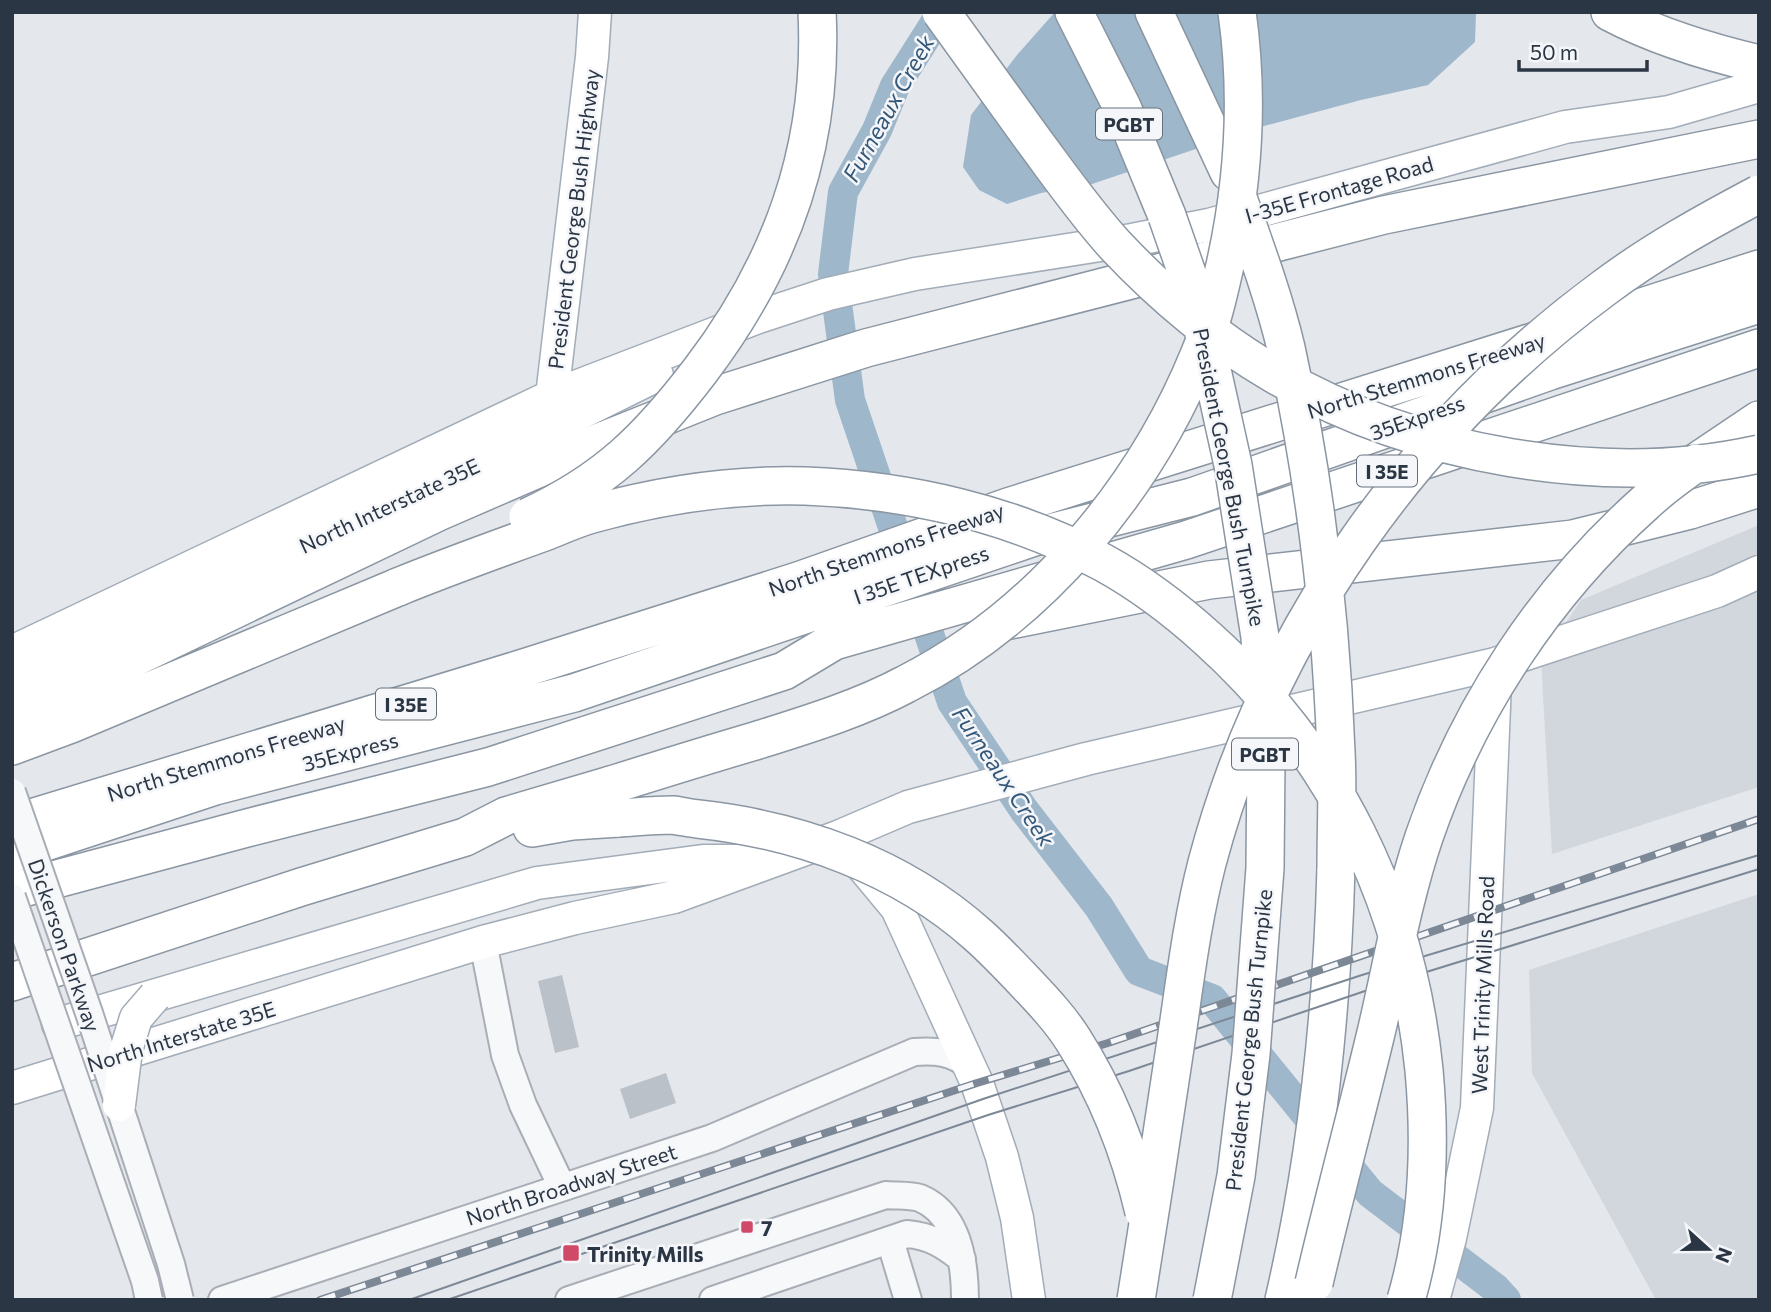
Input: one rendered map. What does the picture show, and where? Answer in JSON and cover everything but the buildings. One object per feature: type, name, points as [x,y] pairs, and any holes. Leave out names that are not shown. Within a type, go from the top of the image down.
[{"type":"highway","points":[[398,587],[466,547],[543,510],[608,471],[659,422],[710,357],[736,321],[773,254],[802,171],[812,126],[817,78],[817,12]]},
{"type":"highway","points":[[941,12],[1057,174],[1114,244],[1173,301],[1274,374],[1366,417],[1404,431],[1493,454],[1533,461],[1572,466],[1668,468],[1710,464],[1759,454]]},
{"type":"highway","points":[[1154,12],[1228,172],[1260,260],[1285,346],[1318,536],[1329,634],[1336,753],[1333,958],[1320,1106],[1284,1300]]},
{"type":"highway","points":[[12,982],[301,887],[465,837],[506,816],[845,711],[905,685],[979,640],[1014,612],[1063,564],[1124,491],[1158,437],[1200,352],[1212,316],[1232,232],[1241,173],[1244,87],[1237,12]]},
{"type":"highway","points":[[1610,12],[1669,38],[1759,64]]},
{"type":"highway","name":"President George Bush Turnpike","points":[[1074,19],[1143,157],[1197,302],[1233,465],[1260,637],[1266,758],[1266,827],[1259,964],[1236,1176],[1212,1300]]},
{"type":"highway","points":[[12,716],[438,512],[590,446],[715,396],[866,348],[1384,215],[1759,139]]},
{"type":"highway","points":[[1136,1300],[1186,968],[1207,863],[1244,751],[1268,694],[1298,638],[1333,578],[1393,491],[1429,447],[1474,400],[1529,349],[1605,287],[1685,236],[1759,194]]},
{"type":"highway","name":"North Stemmons Freeway","points":[[12,824],[511,672],[803,596],[1008,507],[1759,269]]},
{"type":"highway","name":"35Express","points":[[1034,537],[1192,497],[1550,371],[1759,304]]},
{"type":"highway","name":"I 35E","points":[[838,649],[1015,590],[1186,540],[1759,348]]},
{"type":"highway","points":[[1305,1300],[1314,1283],[1411,881],[1441,793],[1467,732],[1503,671],[1540,617],[1609,536],[1648,500],[1698,461],[1759,420]]},
{"type":"highway","points":[[12,746],[500,547],[599,512],[643,502],[754,487],[803,486],[888,494],[949,505],[1007,520],[1103,563],[1136,582],[1182,615],[1253,682],[1291,728],[1344,808],[1381,885],[1395,923],[1413,990],[1426,1091],[1429,1144],[1426,1196],[1406,1300]]},
{"type":"highway","points":[[12,891],[247,828],[488,768],[784,671],[838,649],[1209,580],[1573,539],[1690,510],[1759,488]]},
{"type":"highway","name":"I 35E TEXpress","points":[[803,596],[1034,537]]},
{"type":"highway","name":"35Express","points":[[12,853],[215,786],[574,693],[803,596]]},
{"type":"highway","points":[[465,837],[508,833],[572,821],[619,818],[673,815],[725,821],[785,834],[855,858],[945,909],[977,934],[1052,1011],[1089,1066],[1111,1111],[1135,1176],[1151,1242],[1157,1300]]},
{"type":"main road","name":"President George Bush Highway","points":[[555,410],[592,57],[594,12]]},
{"type":"main road","name":"I-35E Frontage Road","points":[[915,274],[1132,240],[1209,225],[1564,127],[1669,111],[1759,86]]},
{"type":"main road","name":"North Interstate 35E","points":[[12,652],[758,317],[828,294],[915,274]]},
{"type":"main road","name":"North Interstate 35E","points":[[12,679],[478,464],[555,410]]},
{"type":"main road","name":"North Interstate 35E","points":[[12,1088],[483,942],[575,918],[674,897],[838,837],[908,807],[1086,759],[1495,664],[1717,591],[1759,572]]},
{"type":"main road","points":[[12,671],[50,661]]},
{"type":"main road","name":"West Trinity Mills Road","points":[[1433,1300],[1450,1238],[1477,1108],[1495,664]]},
{"type":"main road","points":[[838,837],[897,908],[970,1066],[1002,1157],[1017,1218],[1029,1300]]},
{"type":"main road","points":[[58,1024],[537,883],[703,861],[771,861]]},
{"type":"main road","points":[[119,1105],[126,1050],[136,1018],[155,996]]},
{"type":"street","name":"Dickerson Parkway","points":[[12,792],[89,1013],[180,1300]]},
{"type":"street","name":"Dickerson Parkway","points":[[12,897],[58,1024],[145,1281],[149,1300]]},
{"type":"street","points":[[483,942],[505,1055],[523,1105],[562,1187]]},
{"type":"street","points":[[914,1052],[933,1028],[939,996]]},
{"type":"street","name":"North Broadway Street","points":[[222,1300],[712,1138],[914,1052],[937,1051],[949,1054],[970,1066]]},
{"type":"street","points":[[569,1300],[886,1195],[918,1197],[939,1210],[952,1230],[962,1259],[965,1300]]},
{"type":"street","points":[[713,1300],[908,1234],[925,1236],[943,1244],[962,1259]]},
{"type":"street","points":[[890,1240],[908,1300]]},
{"type":"shaded area","points":[[1759,525],[1759,787],[1552,854],[1541,660],[1581,600]]},
{"type":"shaded area","points":[[1759,894],[1759,1300],[1656,1300],[1532,1073],[1529,970]]},
{"type":"water","points":[[1055,12],[1476,12],[1475,42],[1428,85],[1264,126],[1092,184],[1041,193],[1007,204],[979,190],[963,167],[971,115],[1017,55]]},
{"type":"waterway","name":"Furneaux Creek","points":[[942,12],[895,86],[877,130],[843,192],[833,274],[850,400],[952,702],[1024,810],[1099,907],[1139,971],[1212,999],[1370,1193],[1495,1288],[1506,1300]]},
{"type":"tram line","points":[[409,1300],[983,1099],[1362,975],[1759,855]]},
{"type":"tram line","points":[[447,1300],[988,1115],[1129,1071],[1365,991],[1759,869]]},
{"type":"railway","points":[[320,1300],[977,1083],[1108,1043],[1759,819]]},
{"type":"place","name":"7","points":[[747,1227]]},
{"type":"place","name":"Trinity Mills","points":[[571,1253]]}]
